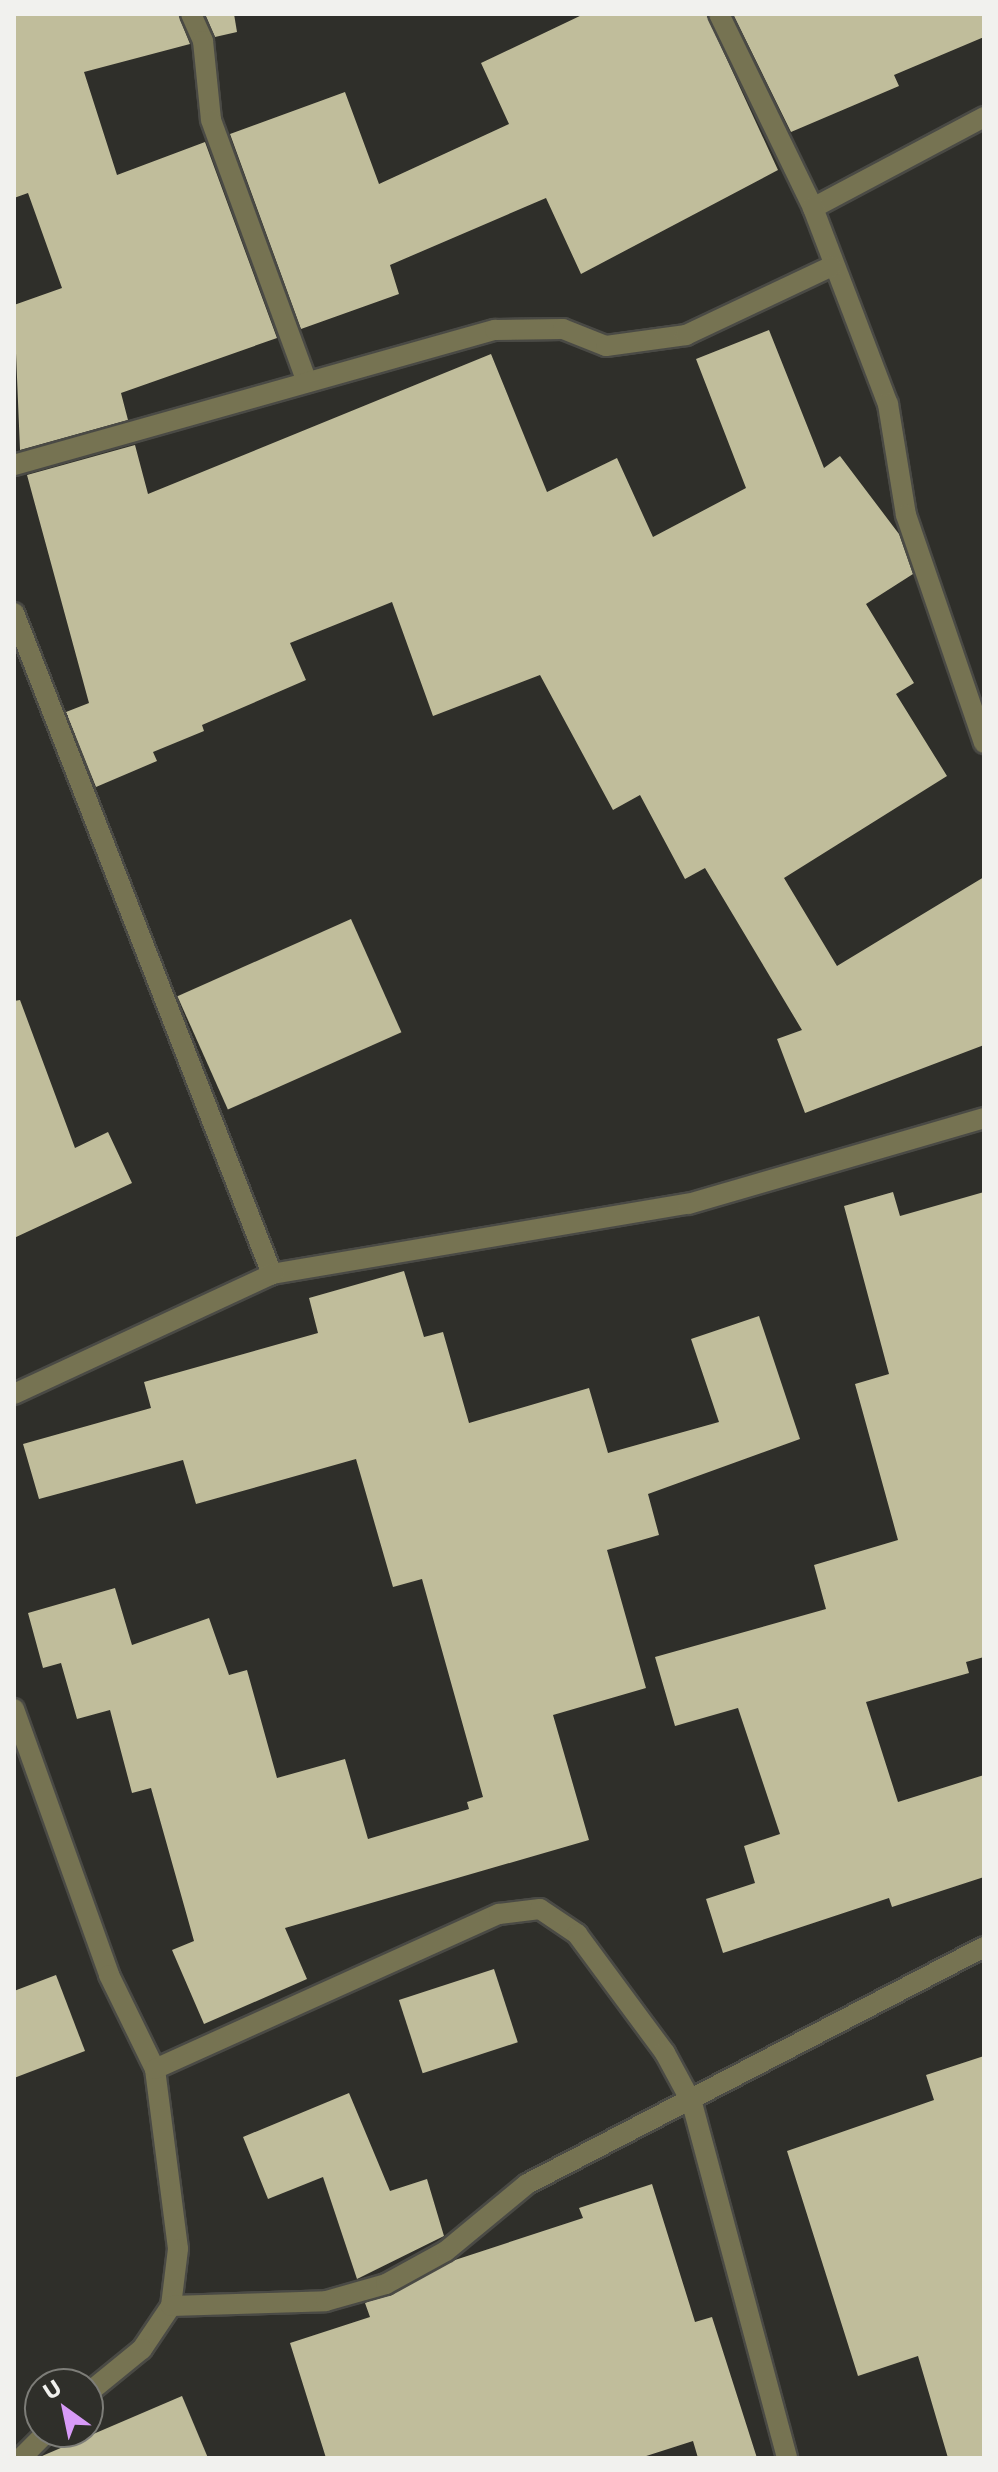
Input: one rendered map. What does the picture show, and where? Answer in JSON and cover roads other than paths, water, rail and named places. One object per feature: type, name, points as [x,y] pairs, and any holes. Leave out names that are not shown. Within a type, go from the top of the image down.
[{"type":"street","points":[[191,14],[203,41],[211,120],[307,382]]},
{"type":"street","points":[[719,14],[813,208],[832,266],[888,404],[906,515],[984,743]]},
{"type":"street","points":[[813,208],[984,117]]},
{"type":"street","points":[[14,465],[307,382],[524,325],[563,329],[606,346],[645,344],[750,309],[832,266]]},
{"type":"street","points":[[14,613],[272,1274]]},
{"type":"street","points":[[14,1394],[272,1274],[688,1204],[984,1118]]},
{"type":"street","points":[[14,1709],[109,1975],[155,2069],[178,2249],[171,2306],[142,2349],[104,2380]]},
{"type":"street","points":[[155,2069],[499,1914],[540,1909],[577,1934],[692,2103],[787,2458]]},
{"type":"street","points":[[171,2306],[326,2301],[386,2284],[446,2251],[527,2184],[692,2103],[984,1947]]}]
